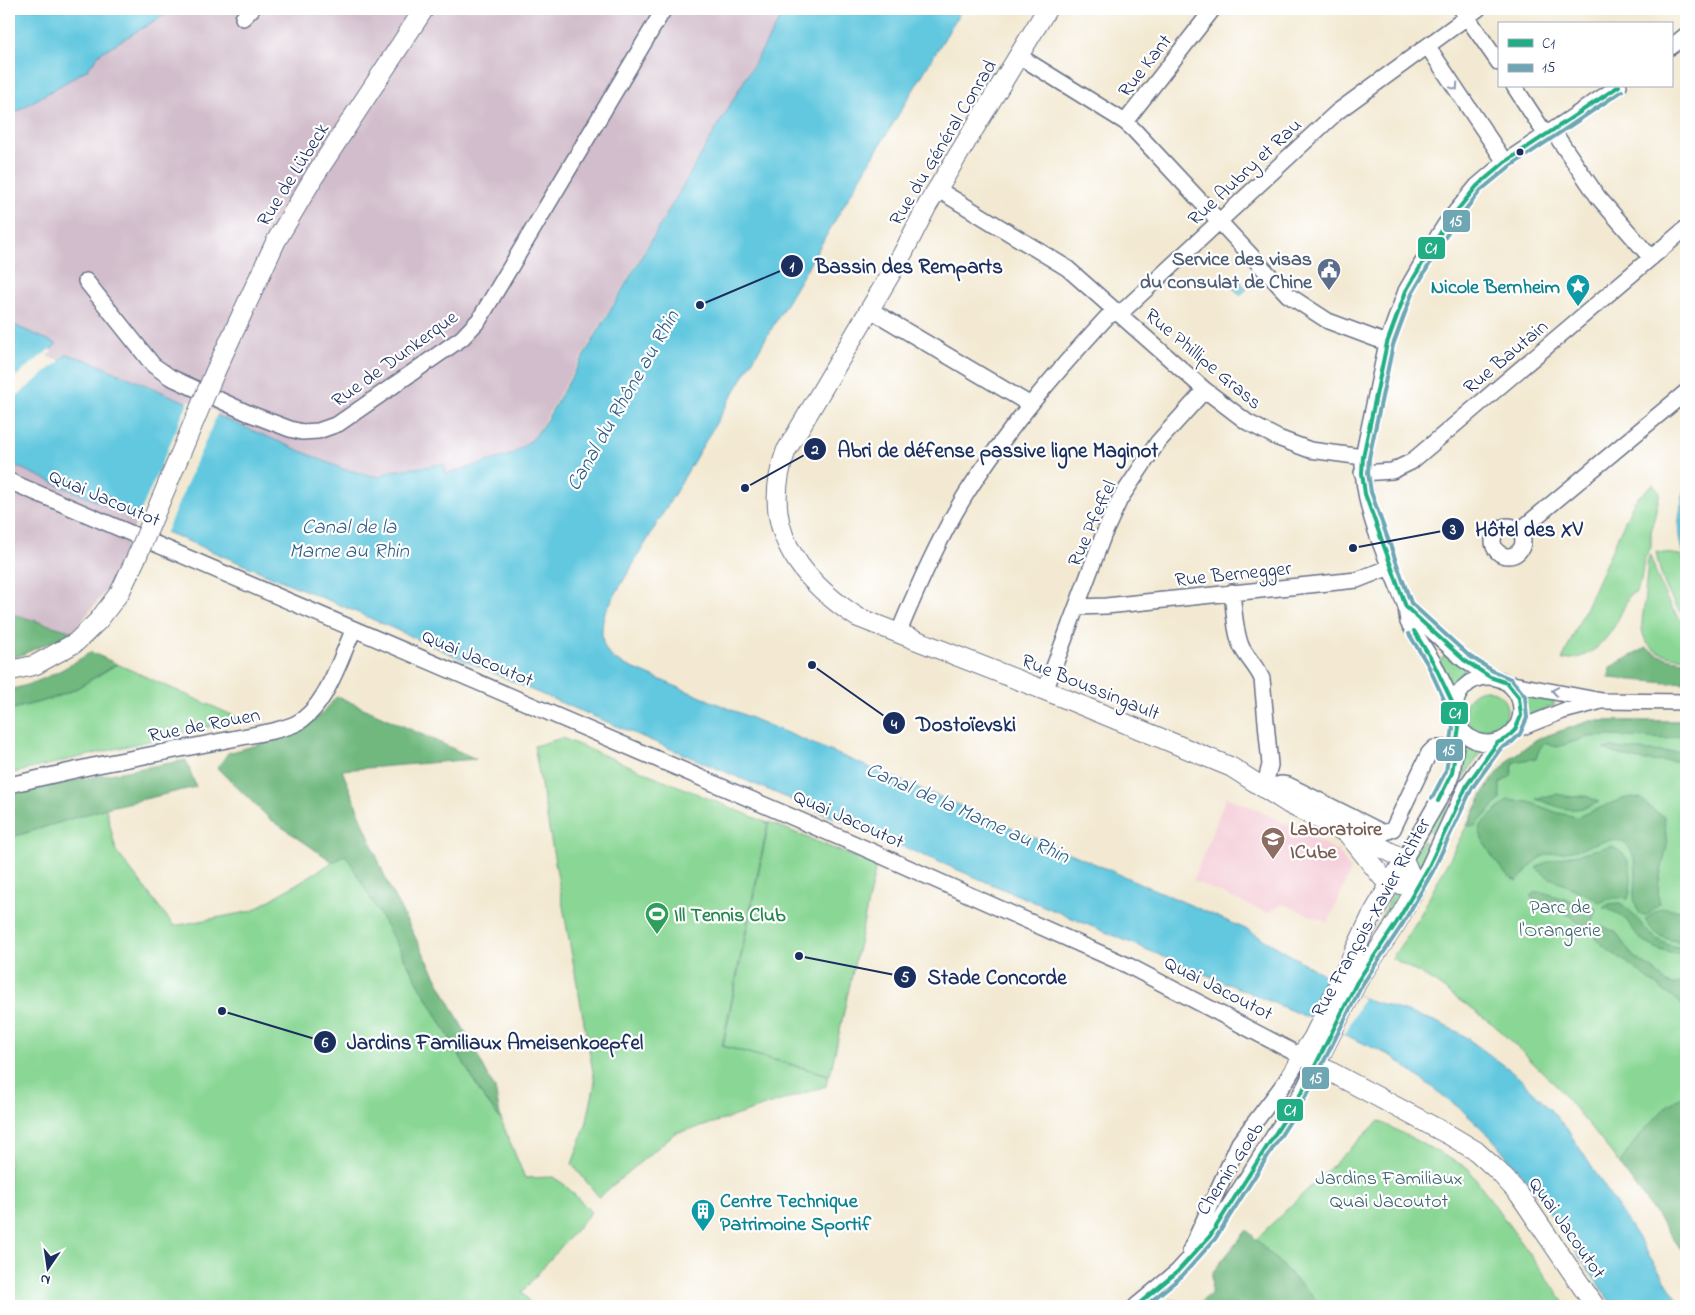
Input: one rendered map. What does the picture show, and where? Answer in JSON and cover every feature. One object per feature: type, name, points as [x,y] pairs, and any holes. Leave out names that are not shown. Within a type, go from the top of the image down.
[{"type":"main road","name":"Rue de Lübeck","points":[[9,672],[35,665],[75,643],[98,621],[120,592],[249,295],[276,240],[315,174],[424,9]]},
{"type":"main road","name":"Rue du Général Conrad","points":[[898,634],[857,617],[834,601],[811,579],[792,552],[778,518],[776,503],[778,477],[786,452],[937,189],[1047,9]]},
{"type":"main road","name":"Rue Boussingault","points":[[898,634],[1212,758],[1242,773],[1289,804],[1347,834],[1363,838],[1404,860]]},
{"type":"main road","name":"Rue Boussingault","points":[[1347,834],[1382,877],[1391,883]]},
{"type":"main road","name":"Rue Boussingault","points":[[1366,857],[1371,885],[1372,917]]},
{"type":"main road","name":"Rue François-Xavier Richter","points":[[1309,1060],[1350,979],[1372,917],[1404,860]]},
{"type":"main road","points":[[1404,860],[1416,888]]},
{"type":"main road","points":[[1391,883],[1416,888]]},
{"type":"main road","name":"Rue François-Xavier Richter","points":[[1350,979],[1397,922],[1416,888]]},
{"type":"main road","name":"Quai Jacoutot","points":[[1309,1060],[1476,1151],[1519,1194],[1595,1306]]},
{"type":"street","name":"Rue de Dunkerque","points":[[86,281],[153,365],[170,377],[248,413],[290,429],[302,432],[318,431],[338,424],[462,338],[479,320],[664,9]]},
{"type":"street","name":"Rue Kant","points":[[1125,122],[1213,9]]},
{"type":"street","points":[[1469,12],[1498,62]]},
{"type":"street","name":"Rue Aubry et Rau","points":[[898,634],[932,557],[966,495],[996,449],[1029,404],[1108,316],[1125,309],[1337,112],[1428,47],[1469,12]]},
{"type":"street","points":[[1672,46],[1686,35]]},
{"type":"street","points":[[1428,47],[1505,162]]},
{"type":"street","points":[[1018,56],[1125,122],[1288,295],[1328,321],[1387,343]]},
{"type":"street","points":[[1516,88],[1598,197],[1651,258]]},
{"type":"street","points":[[1507,683],[1519,698],[1521,716],[1515,730],[1507,738],[1497,742],[1482,744],[1468,738],[1459,728],[1455,718],[1454,706],[1433,662],[1408,622],[1406,607],[1365,494],[1362,473],[1363,457],[1387,343],[1406,291],[1432,246],[1457,210],[1477,186],[1505,162],[1616,88]]},
{"type":"street","name":"Rue Phillipe Grass","points":[[937,189],[1067,268],[1205,390],[1247,422],[1278,438],[1310,450],[1363,457]]},
{"type":"street","name":"Rue Bautain","points":[[1362,473],[1392,471],[1411,462],[1686,228]]},
{"type":"street","points":[[869,309],[1029,404]]},
{"type":"street","name":"Rue Pfeffel","points":[[1045,691],[1103,536],[1120,499],[1158,442],[1205,390]]},
{"type":"street","points":[[1519,530],[1686,392]]},
{"type":"street","name":"Quai Jacoutot","points":[[9,481],[854,844],[1129,966],[1309,1060]]},
{"type":"street","name":"Rue Bernegger","points":[[1077,607],[1106,606],[1357,580],[1390,567]]},
{"type":"street","points":[[1232,592],[1242,648],[1258,670],[1262,679],[1270,765],[1264,788],[1281,784],[1288,785],[1384,834],[1393,829],[1429,753],[1434,748],[1455,748]]},
{"type":"street","points":[[1406,607],[1464,660],[1490,677],[1507,683],[1602,701],[1686,702]]},
{"type":"street","name":"Rue de Rouen","points":[[9,785],[93,766],[273,731],[297,723],[318,704],[337,670],[354,629]]},
{"type":"street","points":[[1454,706],[1462,689],[1475,679],[1490,677]]},
{"type":"street","points":[[1515,730],[1562,711],[1602,701]]},
{"type":"street","name":"Rue François-Xavier Richter","points":[[1404,860],[1448,784],[1452,773],[1459,728]]},
{"type":"street","name":"Rue François-Xavier Richter","points":[[1416,888],[1428,868],[1467,785],[1497,742]]},
{"type":"street","name":"Chemin Goeb","points":[[1184,1264],[1239,1143],[1286,1081],[1309,1060]]},
{"type":"street","name":"Chemin Goeb","points":[[1136,1306],[1177,1272],[1210,1236],[1303,1090],[1309,1060]]},
{"type":"shaded area","points":[[9,9],[786,9],[534,438],[511,456],[446,474],[444,464],[392,471],[380,477],[343,469],[188,402],[137,520],[113,582],[73,632],[9,613]]},
{"type":"shaded area","name":"Laboratoire ICube","points":[[1226,797],[1258,810],[1338,851],[1351,870],[1328,923],[1284,904],[1267,913],[1193,881]]},
{"type":"green space","points":[[1653,484],[1660,492],[1651,532],[1651,547],[1644,560],[1641,580],[1636,592],[1629,595],[1619,619],[1597,647],[1587,654],[1562,660],[1634,501]]},
{"type":"green space","points":[[1656,552],[1680,555],[1686,566],[1686,619],[1666,587]]},
{"type":"green space","points":[[1650,555],[1668,601],[1686,626],[1686,658],[1661,653],[1651,647],[1644,637],[1642,621],[1648,559]]},
{"type":"green space","points":[[9,613],[73,632],[9,659]]},
{"type":"green space","points":[[1646,648],[1665,657],[1686,661],[1686,682],[1667,683],[1609,678],[1610,667]]},
{"type":"green space","points":[[91,652],[117,664],[74,690],[51,699],[9,710],[9,690],[52,675]]},
{"type":"green space","points":[[1447,654],[1473,673],[1453,688],[1439,661]]},
{"type":"green space","points":[[117,664],[241,719],[9,774],[9,710],[51,699],[74,690]]},
{"type":"green space","points":[[1490,690],[1498,693],[1504,699],[1507,711],[1504,723],[1498,729],[1482,732],[1474,729],[1468,723],[1465,707],[1468,699],[1474,693]]},
{"type":"green space","points":[[1524,693],[1554,698],[1554,706],[1527,716]]},
{"type":"green space","points":[[337,696],[476,759],[342,770],[390,889],[495,1089],[501,1120],[482,1095],[346,855],[333,862],[270,819],[217,768],[228,753],[282,738],[322,714]]},
{"type":"green space","name":"Parc de l'Orangerie","points":[[1590,721],[1686,721],[1686,1256],[1610,1151],[1554,1083],[1494,1025],[1434,982],[1392,958],[1417,921],[1489,783],[1512,757],[1537,739]]},
{"type":"green space","points":[[1590,721],[1686,721],[1686,734],[1667,739],[1611,736],[1589,737],[1557,747],[1544,743],[1536,758],[1514,762],[1511,776],[1500,783],[1500,800],[1475,826],[1468,826],[1489,783],[1512,757],[1537,739]]},
{"type":"green space","name":"Ill Tennis Club","points":[[562,738],[768,823],[722,1046],[828,1075],[826,1086],[704,1126],[675,1133],[599,1197],[572,1164],[586,1125],[595,1083],[534,746]]},
{"type":"green space","points":[[1462,744],[1481,753],[1460,782],[1435,834],[1428,831]]},
{"type":"green space","points":[[1614,748],[1665,752],[1686,751],[1686,760],[1663,762],[1644,760],[1603,749]]},
{"type":"green space","points":[[186,760],[196,787],[106,808],[9,838],[9,794]]},
{"type":"green space","points":[[1556,794],[1572,797],[1586,796],[1599,802],[1581,808],[1567,809],[1536,799]]},
{"type":"green space","points":[[1633,797],[1642,799],[1650,808],[1664,817],[1667,845],[1658,886],[1659,904],[1646,916],[1641,915],[1637,908],[1634,895],[1635,863],[1631,851],[1625,844],[1609,840],[1572,851],[1546,855],[1535,861],[1517,881],[1506,873],[1494,859],[1479,830],[1482,824],[1508,800],[1529,802],[1558,813],[1577,817],[1622,799]]},
{"type":"green space","points":[[106,808],[116,851],[174,926],[252,911],[346,854],[482,1095],[501,1120],[525,1178],[553,1177],[565,1185],[591,1212],[522,1292],[532,1306],[9,1306],[9,838]]},
{"type":"green space","points":[[769,822],[876,866],[830,1075],[723,1046]]},
{"type":"green space","points":[[1422,841],[1430,845],[1417,871],[1411,860]]},
{"type":"green space","points":[[1612,846],[1628,860],[1631,871],[1631,883],[1628,899],[1613,898],[1600,903],[1594,898],[1548,877],[1536,868],[1556,859]]},
{"type":"green space","points":[[1393,891],[1403,892],[1397,907],[1371,943],[1369,943]]},
{"type":"green space","points":[[1535,892],[1542,892],[1596,909],[1588,931],[1571,916],[1537,903],[1530,896]]},
{"type":"green space","points":[[1618,903],[1630,910],[1648,932],[1659,940],[1671,946],[1686,948],[1686,955],[1655,948],[1637,935],[1629,923],[1622,917],[1603,908],[1609,904]]},
{"type":"green space","points":[[1686,906],[1686,942],[1674,941],[1663,937],[1654,931],[1646,921],[1654,912],[1661,909],[1677,910]]},
{"type":"green space","points":[[1602,926],[1616,932],[1634,957],[1654,970],[1666,983],[1673,985],[1686,981],[1686,1008],[1609,951],[1595,938],[1596,929]]},
{"type":"green space","points":[[1686,1094],[1686,1256],[1620,1165],[1634,1143],[1654,1119],[1666,1107]]},
{"type":"green space","name":"Jardins Familiaux Quai Jacoutot","points":[[1379,1121],[1468,1168],[1567,1306],[1322,1306],[1256,1239]]},
{"type":"green space","points":[[1247,1230],[1322,1306],[1165,1306],[1171,1300],[1198,1304],[1211,1294],[1212,1273]]},
{"type":"water","points":[[9,9],[175,9],[100,53],[88,69],[9,116]]},
{"type":"water","points":[[786,9],[962,9],[853,190],[605,612],[602,636],[608,653],[615,660],[625,665],[966,808],[1248,930],[1363,998],[1434,1021],[1460,1033],[1513,1072],[1539,1097],[1567,1129],[1682,1306],[1613,1306],[1533,1188],[1492,1138],[1462,1110],[1391,1056],[1309,1018],[536,692],[354,611],[166,532],[9,463],[9,323],[57,344],[43,357],[56,363],[67,354],[87,360],[343,469],[379,477],[391,471],[444,464],[446,474],[511,455],[534,438],[547,419]]},
{"type":"water","points":[[1235,276],[1247,289],[1240,295],[1228,283]]},
{"type":"water","points":[[1686,485],[1686,561],[1680,542],[1679,523]]},
{"type":"pier","points":[[50,349],[52,352],[47,356],[55,360],[57,358],[60,361],[9,402],[9,382]]},
{"type":"pier","points":[[189,400],[218,412],[165,534],[136,522]]},
{"type":"pier","points":[[1329,978],[1363,998],[1345,1034],[1309,1018]]},
{"type":"transit line","name":"C1","points":[[1136,1306],[1177,1272],[1210,1236],[1303,1090],[1357,982],[1397,922],[1428,868],[1467,785],[1497,743],[1507,738],[1515,730],[1521,716],[1519,698],[1507,683],[1490,677],[1464,660],[1406,607],[1365,494],[1362,473],[1363,457],[1387,343],[1406,291],[1445,225],[1477,186],[1505,162],[1616,88]]},
{"type":"transit line","name":"15","points":[[1145,1306],[1182,1276],[1215,1239],[1308,1093],[1362,985],[1402,925],[1433,871],[1472,788],[1501,748],[1511,743],[1520,734],[1527,718],[1525,696],[1511,679],[1493,671],[1468,655],[1411,603],[1371,492],[1368,473],[1369,458],[1393,345],[1412,294],[1450,229],[1481,190],[1509,167],[1622,91]]},
{"type":"transit line","name":"C1","points":[[1414,631],[1433,662],[1454,706],[1455,718],[1459,727],[1452,773],[1438,801]]},
{"type":"transit line","name":"15","points":[[1409,634],[1428,665],[1448,708],[1449,719],[1453,728],[1446,771],[1432,798]]},
{"type":"place","name":"Service des visas du consulat de Chine","points":[[1329,291]]},
{"type":"place","name":"Bassin des Remparts","points":[[700,305]]},
{"type":"place","name":"Nicole Bernheim","points":[[1578,307]]},
{"type":"place","name":"Abri de défense passive ligne Maginot","points":[[745,488]]},
{"type":"place","name":"Hôtel des XV","points":[[1353,548]]},
{"type":"place","name":"Dostoïevski","points":[[812,665]]},
{"type":"place","name":"Laboratoire ICube","points":[[1273,860]]},
{"type":"place","name":"Ill Tennis Club","points":[[657,935]]},
{"type":"place","name":"Stade Concorde","points":[[799,956]]},
{"type":"place","name":"Jardins Familiaux Ameisenkoepfel","points":[[222,1011]]},
{"type":"place","name":"Centre Technique Patrimoine Sportif","points":[[703,1232]]},
{"type":"water label","name":"Canal du Rhône au Rhin","points":[[622,400]]},
{"type":"water label","name":"Canal de la Marne au Rhin","points":[[349,538]]},
{"type":"water label","name":"Canal de la Marne au Rhin","points":[[968,812]]}]
